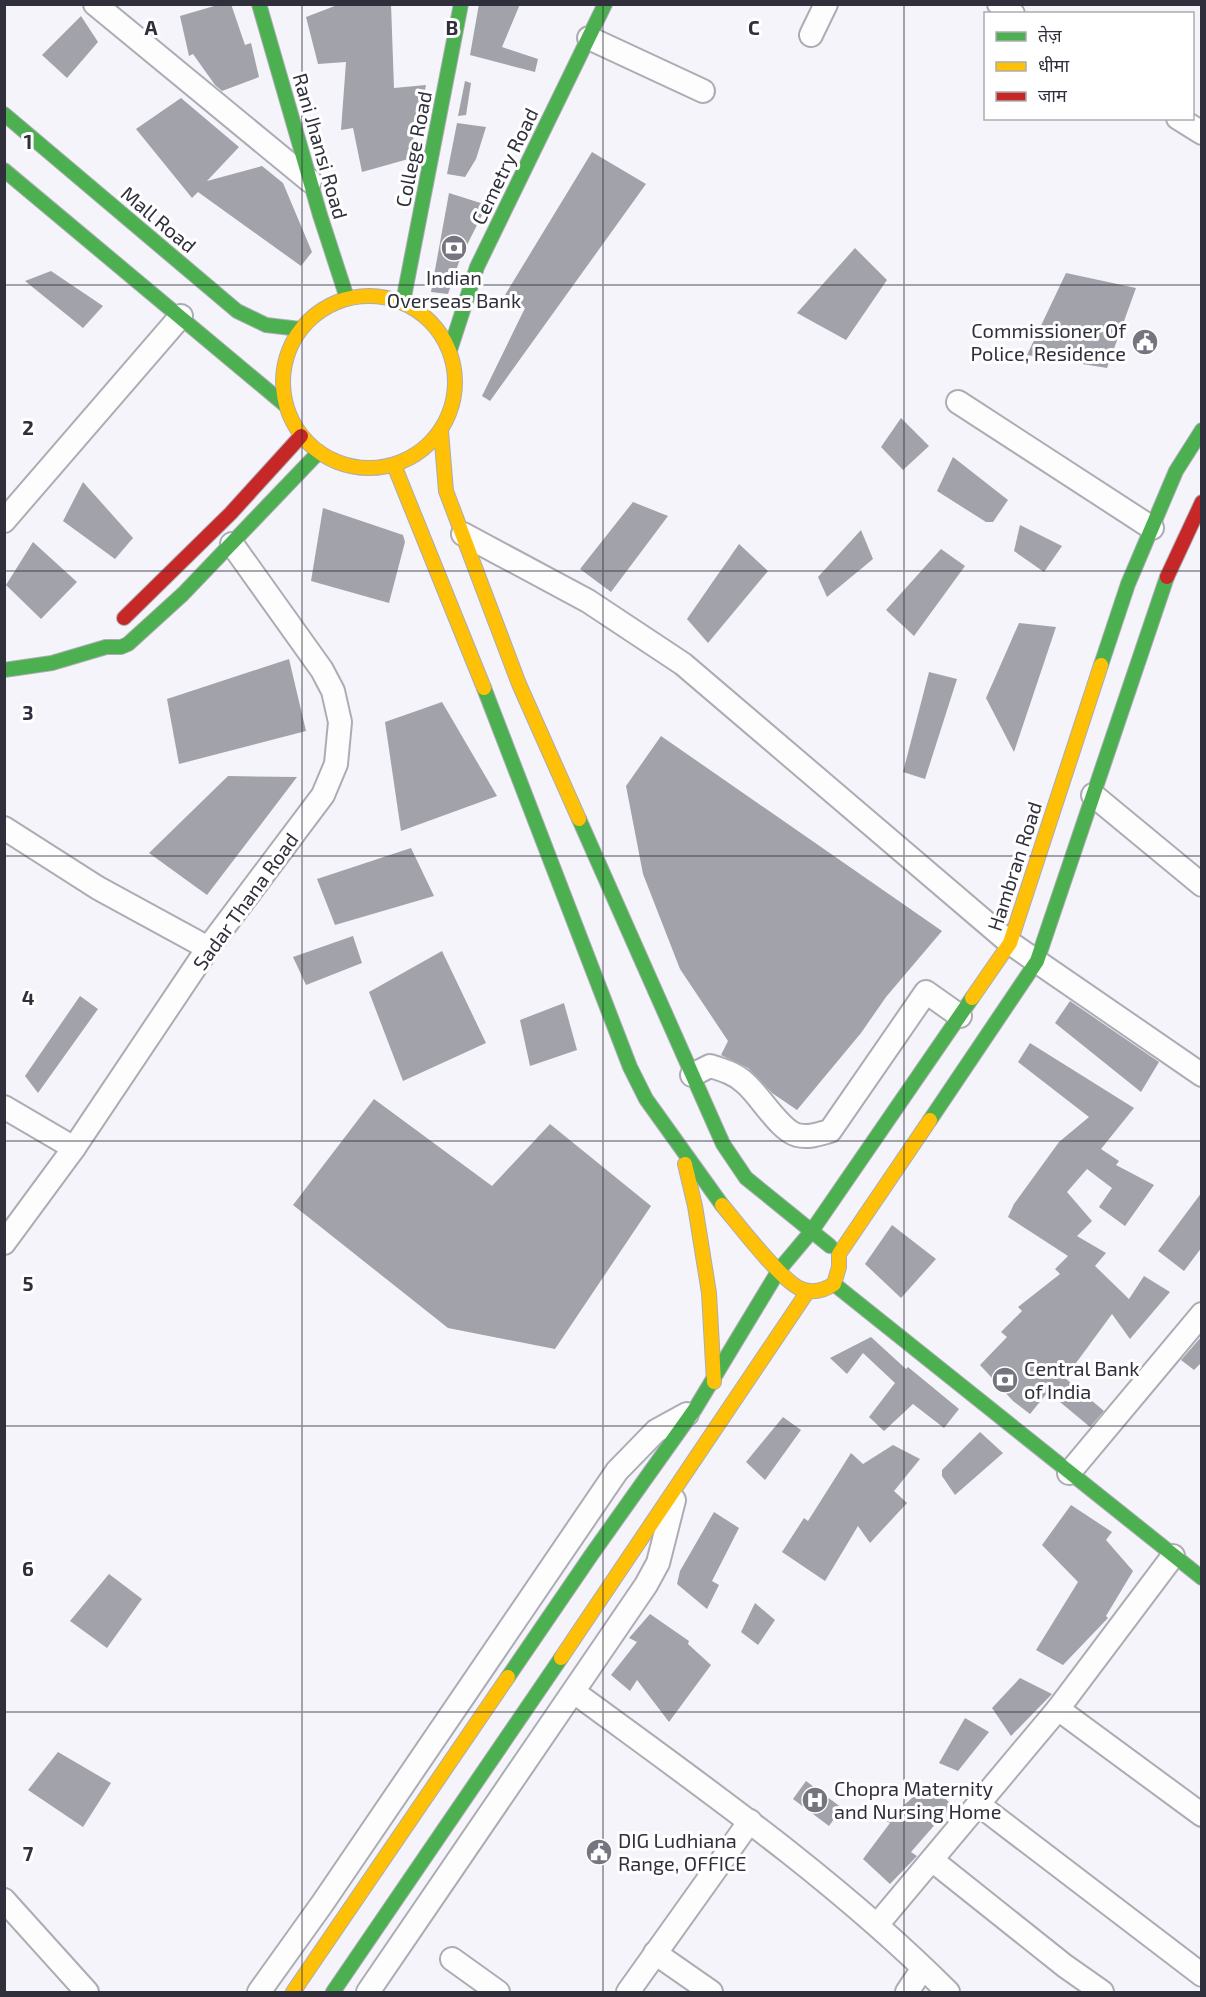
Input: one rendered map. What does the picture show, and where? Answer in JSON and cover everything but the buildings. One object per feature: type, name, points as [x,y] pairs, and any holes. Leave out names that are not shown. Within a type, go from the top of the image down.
[{"type":"main road","name":"Rani Jhansi Road","points":[[259,4],[310,181],[347,298]]},
{"type":"main road","name":"College Road","points":[[403,302],[461,4]]},
{"type":"main road","name":"Cemetry Road","points":[[450,350],[477,267],[605,4]]},
{"type":"main road","name":"Mall Road","points":[[4,114],[237,311],[266,325],[300,329]]},
{"type":"main road","points":[[4,170],[284,404]]},
{"type":"main road","points":[[452,292],[477,267]]},
{"type":"main road","points":[[376,295],[432,313],[438,330],[450,350],[456,377],[452,405],[441,431],[420,452],[394,465],[364,469],[336,463],[311,447],[301,436],[294,428],[284,404],[282,378],[285,361],[287,352],[300,329],[321,309],[347,298],[376,295]]},
{"type":"main road","name":"Hambran Road","points":[[293,1992],[592,1554],[714,1382],[779,1270],[811,1232],[1010,943],[1128,584],[1176,471],[1202,430]]},
{"type":"main road","points":[[441,431],[446,491],[519,684],[723,1144],[746,1178],[839,1254]]},
{"type":"main road","points":[[105,647],[114,630],[231,513],[301,436]]},
{"type":"main road","points":[[4,670],[52,663],[105,647],[121,647],[134,640],[232,544],[319,452]]},
{"type":"main road","points":[[394,465],[450,602],[630,1067],[646,1099],[723,1206],[790,1283],[808,1291],[822,1291],[834,1284],[839,1267],[839,1254],[1036,961],[1170,569],[1202,502]]},
{"type":"main road","points":[[681,1147],[695,1206],[709,1293],[714,1382]]},
{"type":"main road","points":[[834,1284],[1202,1578]]},
{"type":"main road","points":[[333,1992],[447,1830],[808,1291]]},
{"type":"street","points":[[95,4],[310,181]]},
{"type":"street","points":[[812,35],[826,4]]},
{"type":"street","points":[[589,38],[703,91]]},
{"type":"street","points":[[1181,120],[1202,133]]},
{"type":"street","points":[[4,521],[181,316]]},
{"type":"street","points":[[958,402],[1152,528]]},
{"type":"street","points":[[462,534],[588,601],[683,664],[1010,943],[1202,1075]]},
{"type":"street","name":"Sadar Thana Road","points":[[4,1243],[74,1148],[208,948],[323,795],[336,764],[340,722],[333,691],[322,670],[232,544]]},
{"type":"street","points":[[1093,795],[1202,885]]},
{"type":"street","points":[[4,828],[98,888],[208,948]]},
{"type":"street","points":[[692,1075],[710,1066],[730,1072],[744,1081],[781,1123],[796,1135],[811,1136],[830,1131],[926,992],[960,1016]]},
{"type":"street","points":[[4,1107],[74,1148]]},
{"type":"street","points":[[1068,1473],[1202,1314]]},
{"type":"street","points":[[259,1992],[322,1904],[616,1471],[656,1431],[695,1410]]},
{"type":"street","points":[[368,1992],[646,1585],[658,1563],[679,1481]]},
{"type":"street","points":[[877,1925],[1058,1709],[1173,1556]]},
{"type":"street","points":[[574,1692],[750,1821],[877,1925],[948,1992]]},
{"type":"street","points":[[1058,1709],[1202,1815]]},
{"type":"street","points":[[978,1804],[1202,1975]]},
{"type":"street","points":[[628,1992],[750,1821]]},
{"type":"street","points":[[932,1860],[1065,1966],[1102,1992]]},
{"type":"street","points":[[4,1900],[87,1992]]},
{"type":"street","points":[[655,1953],[711,1992]]},
{"type":"street","points":[[452,1959],[498,1992]]},
{"type":"street","points":[[907,1992],[923,1968]]},
{"type":"traffic: fast","points":[[259,4],[320,215],[347,298]]},
{"type":"traffic: fast","points":[[403,302],[461,4]]},
{"type":"traffic: fast","points":[[450,350],[477,267],[605,4]]},
{"type":"traffic: fast","points":[[4,114],[237,311],[266,325],[300,329]]},
{"type":"traffic: fast","points":[[4,170],[284,404]]},
{"type":"traffic: fast","points":[[1101,665],[1128,584],[1176,471],[1202,430]]},
{"type":"traffic: fast","points":[[4,670],[52,663],[106,647],[121,647],[128,644],[183,594],[319,452]]},
{"type":"traffic: fast","points":[[930,1120],[1037,961],[1167,577]]},
{"type":"traffic: fast","points":[[484,688],[630,1067],[646,1099],[722,1205]]},
{"type":"traffic: fast","points":[[579,819],[723,1144],[746,1178],[830,1246]]},
{"type":"traffic: fast","points":[[508,1677],[695,1409],[779,1270],[811,1232],[972,998]]},
{"type":"traffic: fast","points":[[834,1284],[1202,1578]]},
{"type":"traffic: fast","points":[[333,1992],[561,1658]]},
{"type":"traffic: slow","points":[[369,296],[386,297],[402,302],[417,310],[430,321],[441,334],[449,349],[454,365],[455,382],[454,399],[449,415],[441,430],[430,443],[417,454],[402,462],[386,467],[369,468],[352,467],[336,462],[321,454],[308,443],[297,430],[289,415],[284,399],[283,382],[284,365],[289,349],[297,334],[308,321],[321,310],[336,302],[352,297],[369,296]]},
{"type":"traffic: slow","points":[[441,431],[446,491],[519,684],[579,819]]},
{"type":"traffic: slow","points":[[394,465],[484,688]]},
{"type":"traffic: slow","points":[[972,998],[1010,943],[1101,665]]},
{"type":"traffic: slow","points":[[722,1205],[791,1283],[808,1291],[826,1288],[834,1284],[839,1267],[839,1254],[930,1120]]},
{"type":"traffic: slow","points":[[685,1164],[695,1206],[709,1293],[714,1382]]},
{"type":"traffic: slow","points":[[561,1658],[808,1291]]},
{"type":"traffic: slow","points":[[293,1992],[508,1677]]},
{"type":"traffic: jam","points":[[124,618],[231,513],[301,436]]},
{"type":"traffic: jam","points":[[1167,577],[1202,502]]},
{"type":"place","name":"Indian Overseas Bank","points":[[454,248]]},
{"type":"place","name":"Commissioner Of Police, Residence","points":[[1145,342]]},
{"type":"place","name":"Central Bank of India","points":[[1005,1380]]},
{"type":"place","name":"Chopra Maternity and Nursing Home","points":[[815,1800]]},
{"type":"place","name":"DIG Ludhiana Range, OFFICE","points":[[599,1852]]}]
